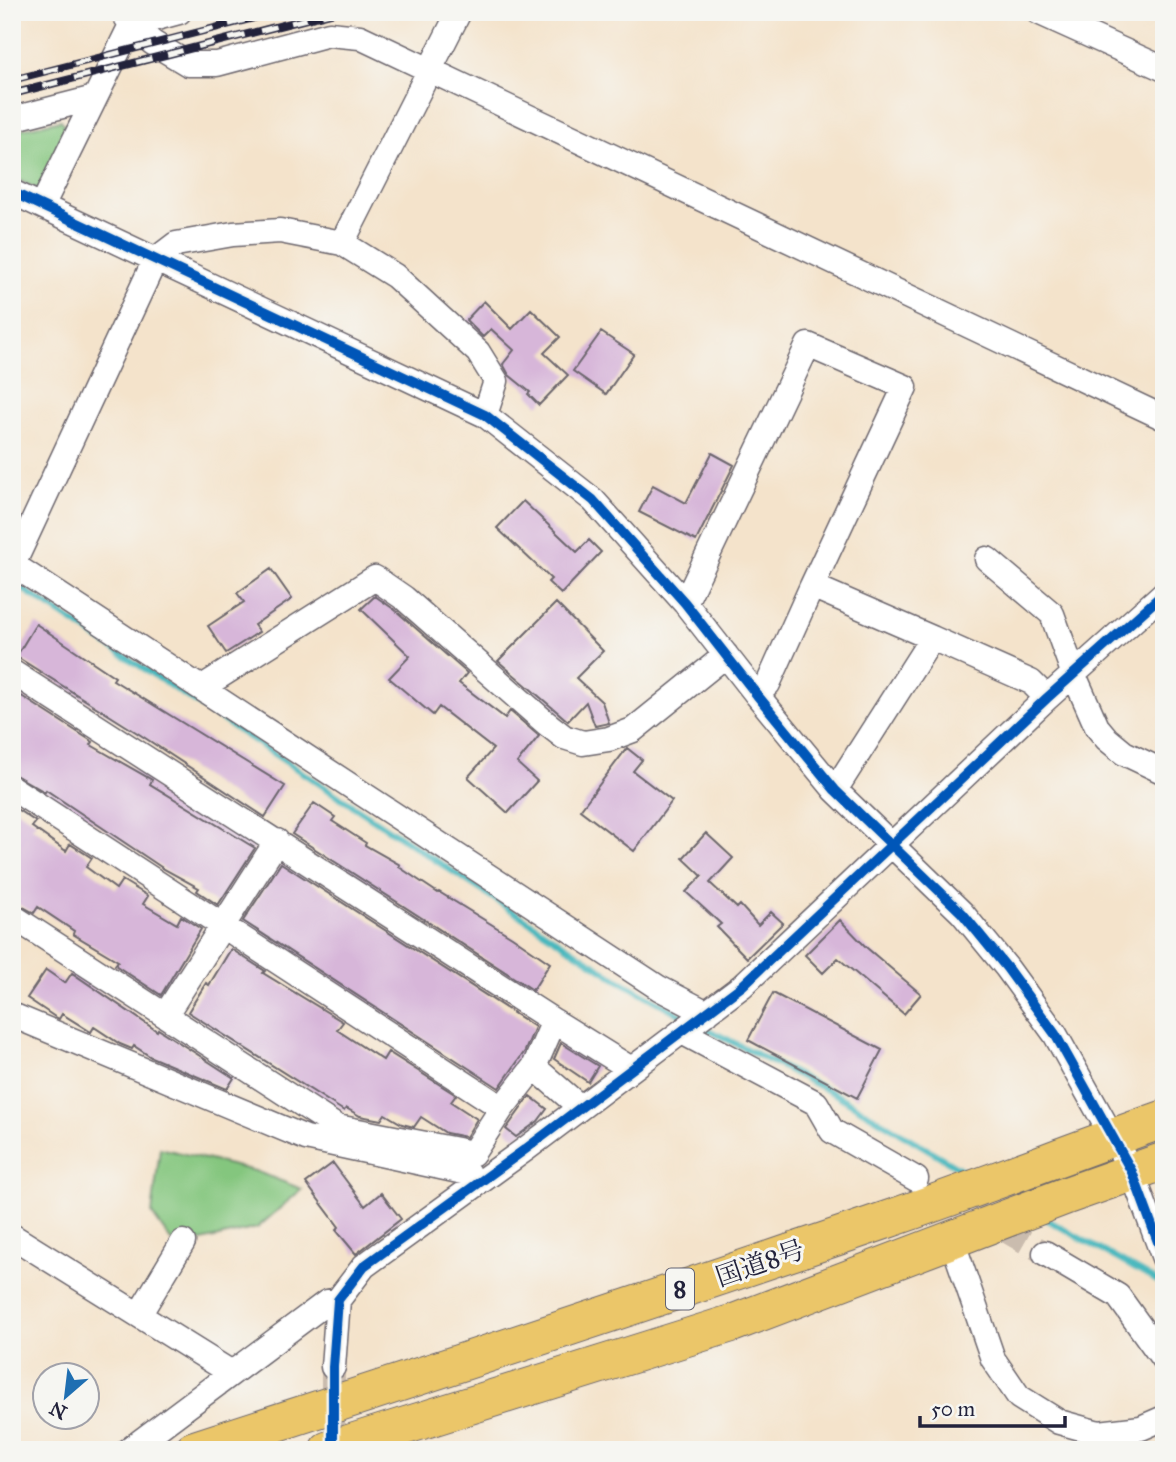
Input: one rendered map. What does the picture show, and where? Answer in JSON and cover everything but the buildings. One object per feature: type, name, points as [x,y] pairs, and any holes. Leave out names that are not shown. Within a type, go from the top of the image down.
[{"type":"highway","name":"国道8号","points":[[193,1450],[414,1379],[886,1220],[1164,1119]]},
{"type":"highway","name":"国道8号","points":[[328,1450],[733,1322],[1148,1166]]},
{"type":"street","points":[[127,19],[179,12]]},
{"type":"street","points":[[342,243],[432,70],[459,12]]},
{"type":"street","points":[[1038,12],[1164,69]]},
{"type":"street","points":[[127,19],[153,43],[188,64],[217,64],[329,34],[360,37],[1164,418]]},
{"type":"street","points":[[42,206],[94,98],[127,19]]},
{"type":"street","points":[[12,118],[94,98]]},
{"type":"street","points":[[12,192],[485,415],[593,500],[685,603],[835,790],[962,913],[1007,968],[1055,1034],[1114,1138],[1148,1166],[1164,1258]]},
{"type":"street","points":[[485,415],[496,381],[478,352],[395,276],[342,243],[280,230],[233,234],[176,244],[155,260],[13,565],[659,988],[707,1013]]},
{"type":"street","points":[[685,603],[808,345],[905,387],[768,684],[757,695]]},
{"type":"street","points":[[986,559],[1052,614],[1074,676],[1097,727],[1107,739],[1124,753],[1164,772]]},
{"type":"street","points":[[201,688],[375,578],[404,598],[546,723],[564,737],[583,743],[633,730],[726,655]]},
{"type":"street","points":[[812,586],[1031,682],[1047,698]]},
{"type":"street","points":[[332,1367],[338,1300],[364,1266],[742,986],[1047,698],[1159,605]]},
{"type":"street","points":[[835,790],[932,638]]},
{"type":"street","points":[[12,672],[631,1069]]},
{"type":"street","points":[[12,788],[502,1108]]},
{"type":"street","points":[[166,1014],[277,841]]},
{"type":"street","points":[[12,916],[337,1127],[473,1153],[502,1108],[534,1067],[554,1021]]},
{"type":"street","points":[[12,1015],[306,1138],[468,1173]]},
{"type":"street","points":[[682,1032],[816,1103],[832,1131],[916,1178]]},
{"type":"street","points":[[534,1067],[580,1108]]},
{"type":"street","points":[[12,1236],[230,1372]]},
{"type":"street","points":[[952,1240],[993,1359],[1019,1396],[1059,1422],[1099,1433],[1141,1428],[1164,1418]]},
{"type":"street","points":[[139,1315],[183,1242]]},
{"type":"street","points":[[1045,1253],[1118,1296],[1164,1360]]},
{"type":"street","points":[[129,1450],[327,1301],[338,1300]]},
{"type":"green space","points":[[61,120],[70,134],[39,190],[12,177],[12,131]]},
{"type":"green space","points":[[160,1148],[255,1171],[302,1189],[257,1228],[193,1243],[171,1241],[152,1214]]},
{"type":"waterway","points":[[12,582],[618,980],[690,1020]]},
{"type":"waterway","points":[[699,1025],[835,1094],[971,1175]]},
{"type":"waterway","points":[[1044,1218],[1164,1285]]},
{"type":"tunnel","points":[[942,1194],[1045,1253]]},
{"type":"tunnel","points":[[333,1367],[333,1450]]},
{"type":"railway","points":[[12,80],[277,12]]},
{"type":"railway","points":[[12,94],[334,12]]},
{"type":"cycle path","points":[[12,192],[485,415],[593,500],[685,603],[835,790],[962,913],[1007,968],[1055,1034],[1132,1172],[1164,1258]]},
{"type":"cycle path","points":[[333,1450],[333,1367],[338,1300],[364,1266],[527,1148],[742,986],[1047,698],[1164,593]]}]
